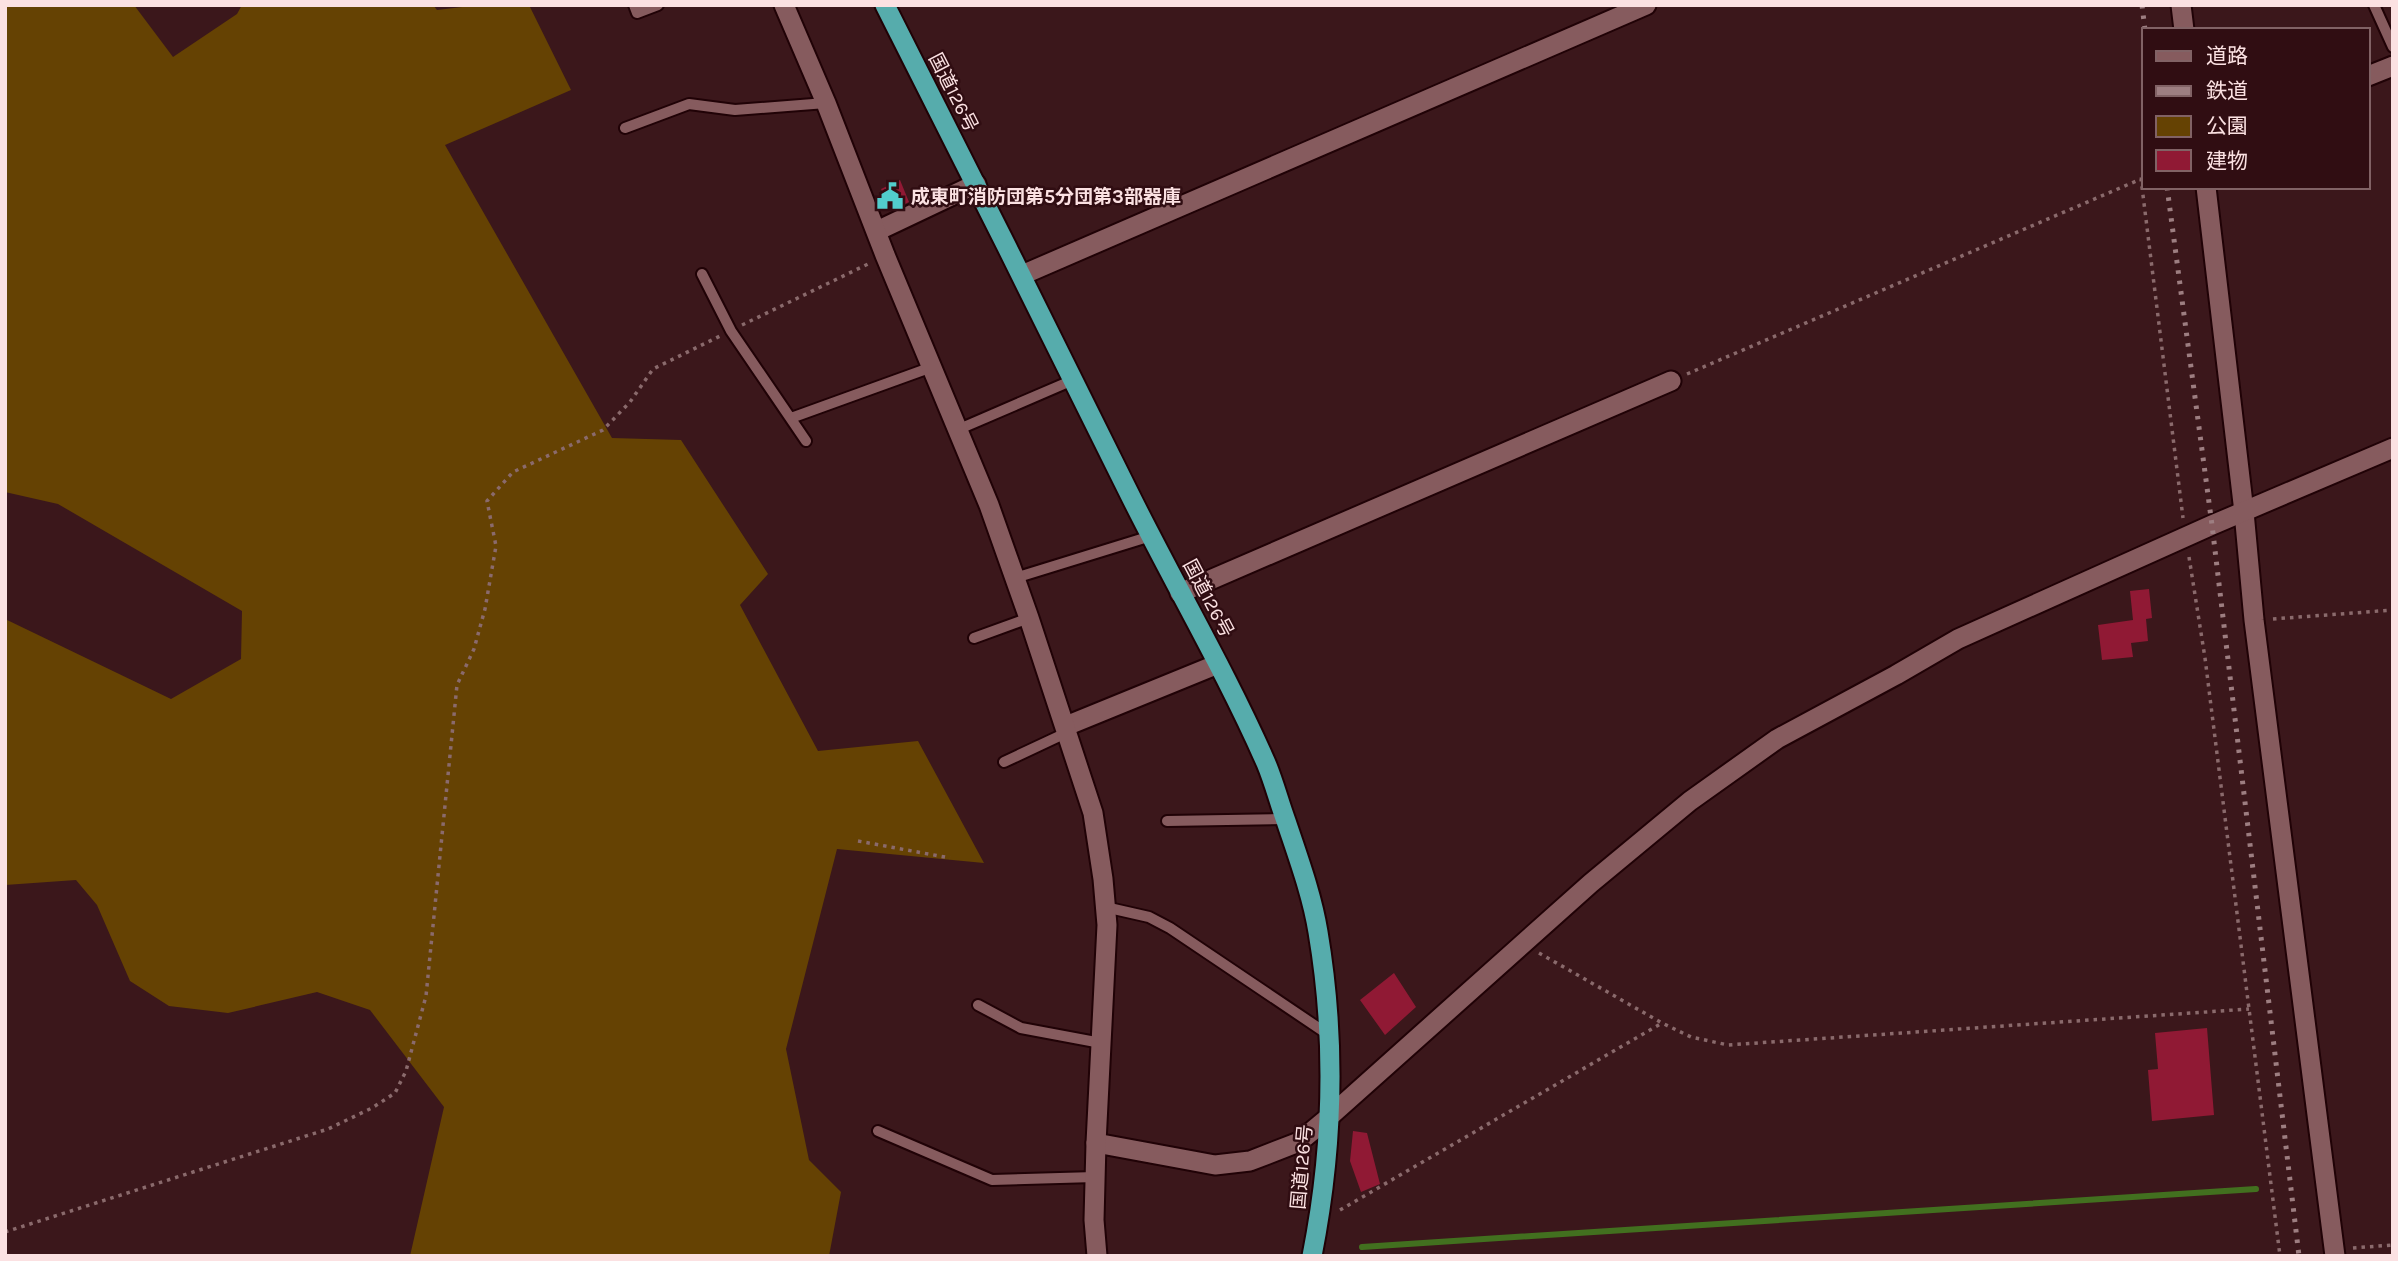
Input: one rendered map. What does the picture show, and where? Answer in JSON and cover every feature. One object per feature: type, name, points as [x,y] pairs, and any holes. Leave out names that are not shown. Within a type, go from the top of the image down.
[{"type":"highway","name":"国道126号","points":[[885,5],[1151,536],[1219,664],[1267,766],[1318,930],[1329,1035],[1329,1117],[1321,1209],[1312,1256]]},
{"type":"street","points":[[784,5],[989,505],[1030,618],[1093,813],[1107,925],[1096,1143],[1094,1220],[1097,1256]]},
{"type":"street","points":[[1022,275],[1646,5]]},
{"type":"street","points":[[2181,5],[2184,28]]},
{"type":"street","points":[[2370,75],[2393,66]]},
{"type":"street","points":[[877,231],[976,184]]},
{"type":"street","points":[[2206,189],[2254,621],[2334,1252]]},
{"type":"street","points":[[1180,593],[1671,381]]},
{"type":"street","points":[[1096,1143],[1215,1165],[1250,1161],[1299,1142],[1522,943],[1690,801],[1777,739],[1958,639],[2393,448]]},
{"type":"street","points":[[1067,729],[1219,664]]},
{"type":"lane","points":[[634,5],[637,13],[658,5]]},
{"type":"lane","points":[[2375,5],[2393,47]]},
{"type":"lane","points":[[625,128],[689,104],[735,110],[826,103]]},
{"type":"lane","points":[[702,274],[731,331],[806,440]]},
{"type":"lane","points":[[791,418],[932,367]]},
{"type":"lane","points":[[957,430],[1073,380]]},
{"type":"lane","points":[[1015,578],[1151,536]]},
{"type":"lane","points":[[974,638],[1030,618]]},
{"type":"lane","points":[[1004,762],[1067,729]]},
{"type":"lane","points":[[1167,821],[1285,819]]},
{"type":"lane","points":[[1105,907],[1149,918],[1170,929],[1329,1035]]},
{"type":"lane","points":[[978,1005],[1021,1028],[1101,1043]]},
{"type":"lane","points":[[878,1131],[992,1180],[1095,1177]]},
{"type":"path","points":[[1671,381],[2141,179],[2142,187]]},
{"type":"path","points":[[2142,189],[2280,1256]]},
{"type":"path","points":[[5,1231],[328,1129],[372,1108],[395,1093],[406,1071],[426,996],[457,685],[474,649],[485,609],[496,546],[488,501],[513,472],[603,430],[630,402],[653,369],[885,255]]},
{"type":"path","points":[[2254,621],[2393,610]]},
{"type":"path","points":[[858,841],[950,858]]},
{"type":"path","points":[[1522,943],[1690,1037],[1728,1045],[2249,1009]]},
{"type":"path","points":[[1321,1209],[1340,1210],[1662,1023]]},
{"type":"path","points":[[2334,1252],[2393,1245]]},
{"type":"green space","points":[[5,5],[134,5],[173,57],[237,14],[242,5],[433,5],[437,10],[479,5],[529,5],[571,90],[445,145],[612,438],[681,440],[768,574],[740,605],[818,751],[918,741],[984,863],[837,849],[786,1049],[809,1160],[841,1192],[829,1256],[410,1256],[444,1107],[370,1010],[317,992],[228,1013],[169,1006],[130,981],[97,905],[76,880],[5,885],[5,619],[171,699],[241,659],[242,611],[58,504],[5,492]]},
{"type":"building","points":[[900,180],[909,202],[891,211],[881,189]]},
{"type":"building","points":[[2149,589],[2152,618],[2146,619],[2148,641],[2131,643],[2133,657],[2102,660],[2098,625],[2133,620],[2130,591]]},
{"type":"building","points":[[1394,973],[1416,1007],[1385,1035],[1360,1000]]},
{"type":"building","points":[[2207,1028],[2214,1115],[2152,1121],[2148,1070],[2158,1069],[2155,1033]]},
{"type":"building","points":[[1353,1131],[1367,1133],[1380,1184],[1361,1192],[1350,1161]]},
{"type":"waterway","points":[[1362,1247],[2256,1189]]},
{"type":"railway","points":[[2142,5],[2145,28]]},
{"type":"railway","points":[[2167,189],[2212,525],[2299,1256]]},
{"type":"place","name":"成東町消防団第5分団第3部器庫","points":[[890,196]]}]
